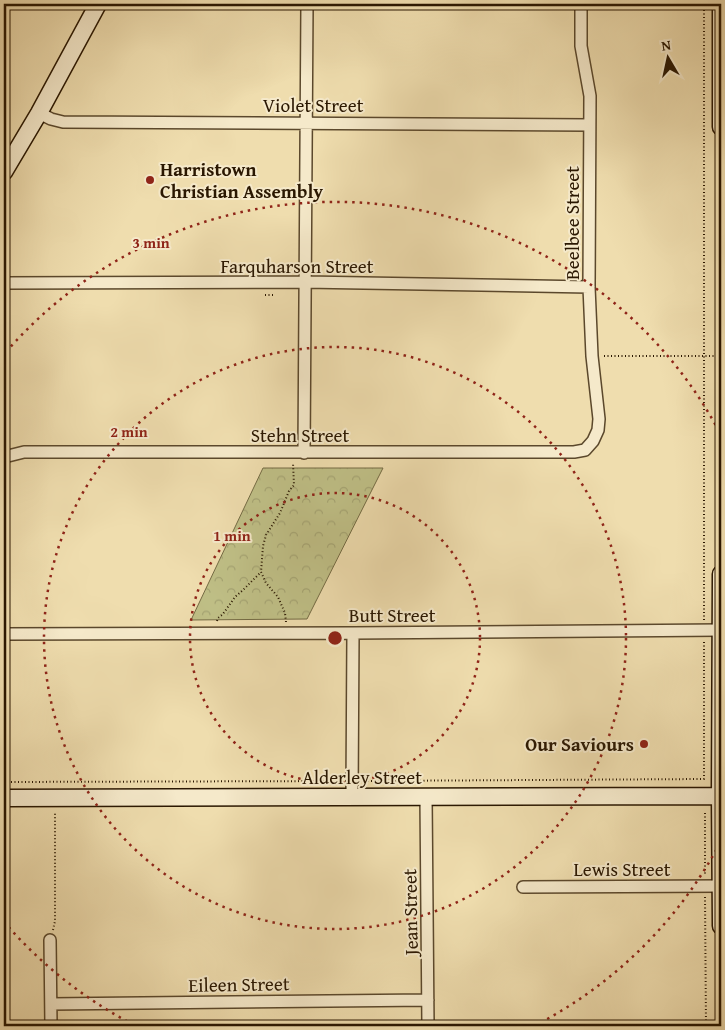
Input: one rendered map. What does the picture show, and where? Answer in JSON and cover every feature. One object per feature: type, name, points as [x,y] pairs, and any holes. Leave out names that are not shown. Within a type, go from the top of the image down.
[{"type":"street","points":[[4,172],[39,113],[98,4]]},
{"type":"street","points":[[298,453],[305,282],[307,4]]},
{"type":"street","name":"Beelbee Street","points":[[581,4],[581,46],[590,96],[590,287],[592,356],[599,419],[598,430],[593,441]]},
{"type":"street","points":[[721,4],[721,127]]},
{"type":"street","name":"Violet Street","points":[[39,113],[63,122],[589,125]]},
{"type":"street","name":"Farquharson Street","points":[[4,283],[305,282],[590,287]]},
{"type":"street","name":"Stehn Street","points":[[4,456],[24,452],[574,452],[585,450],[593,441]]},
{"type":"street","points":[[721,574],[721,796],[713,886],[721,926]]},
{"type":"street","name":"Butt Street","points":[[4,634],[721,630]]},
{"type":"street","points":[[352,789],[353,633]]},
{"type":"street","name":"Alderley Street","points":[[4,798],[352,789],[426,797],[721,796]]},
{"type":"street","name":"Jean Street","points":[[426,797],[428,1026]]},
{"type":"street","name":"Lewis Street","points":[[523,887],[713,886]]},
{"type":"street","points":[[50,940],[51,1026]]},
{"type":"street","name":"Eileen Street","points":[[51,1004],[428,1000]]},
{"type":"path","points":[[4,782],[352,789],[704,779],[704,4]]},
{"type":"path","points":[[592,356],[721,356]]},
{"type":"path","points":[[287,633],[285,613],[278,598],[266,583],[261,572],[266,535],[294,485],[298,453]]},
{"type":"path","points":[[216,634],[215,624],[218,618],[223,614],[235,596],[261,572]]},
{"type":"path","points":[[50,940],[55,921],[55,798]]},
{"type":"path","points":[[705,813],[713,886],[706,1026]]},
{"type":"green space","points":[[263,468],[383,468],[307,619],[191,620]]},
{"type":"place","name":"Harristown Christian Assembly","points":[[150,180]]},
{"type":"place","name":"Our Saviours","points":[[644,744]]}]
